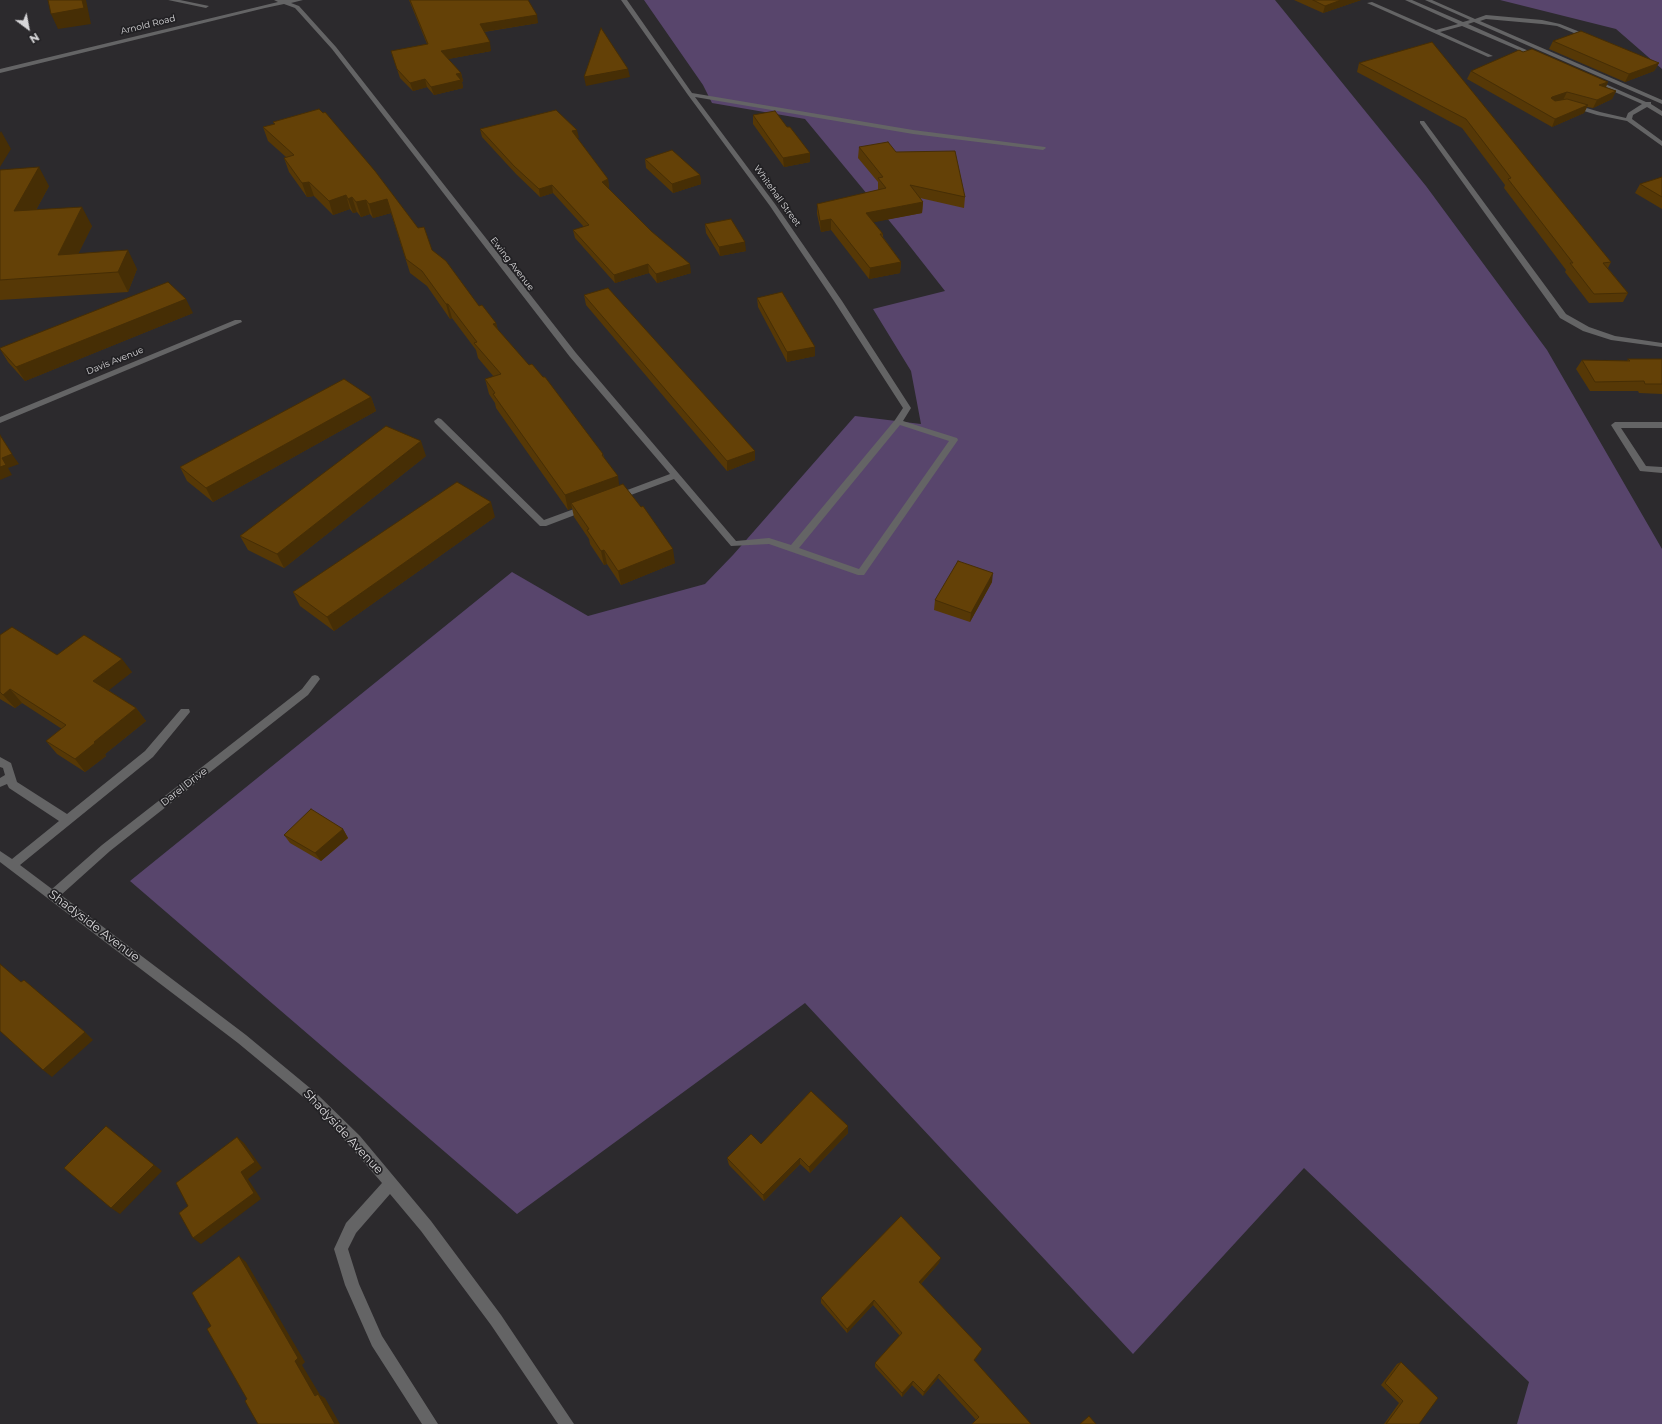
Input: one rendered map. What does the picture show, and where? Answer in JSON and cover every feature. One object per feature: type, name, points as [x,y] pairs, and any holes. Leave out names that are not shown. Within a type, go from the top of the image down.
[{"type":"street","points":[[171,0],[206,6]]},
{"type":"street","name":"Ewing Avenue","points":[[277,0],[296,7],[349,66],[568,349],[734,544],[769,541],[793,549]]},
{"type":"street","name":"Arnold Road","points":[[0,71],[265,6],[300,0]]},
{"type":"street","name":"Whitehall Street","points":[[624,0],[690,94],[773,204],[810,258],[907,408],[898,422]]},
{"type":"street","points":[[1408,0],[1546,60]]},
{"type":"street","points":[[1428,0],[1659,101]]},
{"type":"street","points":[[1370,3],[1490,56]]},
{"type":"street","points":[[1435,32],[1486,17],[1542,22],[1558,25],[1592,38]]},
{"type":"street","points":[[1588,78],[1646,104],[1662,114]]},
{"type":"street","points":[[690,94],[913,132],[1043,148]]},
{"type":"street","points":[[1630,120],[1630,114],[1646,104],[1659,101]]},
{"type":"street","points":[[1568,105],[1599,114],[1630,120],[1662,144]]},
{"type":"street","points":[[1422,122],[1563,316],[1586,329],[1614,338],[1662,345]]},
{"type":"street","name":"Davis Avenue","points":[[0,420],[238,322]]},
{"type":"street","points":[[438,421],[543,524],[595,505]]},
{"type":"street","points":[[898,422],[954,440],[861,573],[793,549],[898,422]]},
{"type":"street","points":[[1662,426],[1615,425],[1643,469],[1662,470]]},
{"type":"street","points":[[610,500],[676,475]]},
{"type":"street","name":"Darel Drive","points":[[53,895],[106,848],[304,692],[314,679]]},
{"type":"street","points":[[12,865],[149,754],[185,712]]},
{"type":"street","points":[[0,761],[7,766],[13,785],[67,820]]},
{"type":"street","points":[[0,783],[10,777]]},
{"type":"street","name":"Shadyside Avenue","points":[[0,856],[242,1039],[312,1097],[355,1141],[426,1226],[496,1320],[567,1424]]},
{"type":"street","points":[[390,1184],[351,1228],[341,1249],[352,1285],[377,1341],[431,1424]]},
{"type":"shaded area","points":[[644,0],[1275,0],[1426,186],[1547,350],[1662,549],[1662,1424],[1517,1424],[1529,1382],[1304,1168],[1133,1354],[805,1003],[517,1214],[130,881],[512,572],[588,616],[705,584],[733,555],[855,416],[921,424],[911,371],[873,309],[945,291],[901,235],[805,119],[712,103],[703,85]]},
{"type":"shaded area","points":[[1500,0],[1662,0],[1662,69],[1616,29]]},
{"type":"building","points":[[48,0],[82,0],[84,8],[51,14]]},
{"type":"building","points":[[410,0],[528,0],[537,15],[480,24],[490,42],[441,51],[461,73],[456,74],[461,80],[431,87],[425,79],[410,83],[397,69],[391,51],[428,44]]},
{"type":"building","points":[[1313,0],[1341,0],[1325,6]]},
{"type":"building","points":[[601,28],[628,69],[584,77]]},
{"type":"building","points":[[1581,31],[1659,63],[1629,74],[1553,41]]},
{"type":"building","points":[[1432,42],[1611,262],[1603,263],[1628,293],[1594,294],[1570,263],[1573,263],[1508,179],[1511,178],[1466,119],[1359,63]]},
{"type":"building","points":[[1532,49],[1608,82],[1599,85],[1616,91],[1597,100],[1567,92],[1552,97],[1551,98],[1555,101],[1567,99],[1588,105],[1555,119],[1471,71],[1519,50],[1523,52]]},
{"type":"building","points":[[319,109],[323,113],[325,112],[375,171],[418,228],[424,227],[432,250],[446,261],[479,306],[482,305],[496,323],[493,324],[529,365],[532,364],[543,377],[545,377],[618,476],[565,495],[493,394],[495,393],[485,379],[501,374],[474,343],[477,342],[448,304],[446,304],[422,271],[406,259],[387,199],[369,204],[366,200],[356,202],[352,197],[348,199],[346,195],[329,201],[309,182],[302,183],[284,158],[294,155],[263,127],[275,124],[273,122]]},
{"type":"building","points":[[556,110],[577,130],[572,131],[608,179],[602,182],[651,231],[690,264],[656,274],[648,264],[614,275],[573,230],[589,225],[552,185],[539,189],[514,166],[480,129]]},
{"type":"building","points":[[775,111],[787,127],[790,127],[810,153],[783,158],[753,115]]},
{"type":"building","points":[[888,142],[896,152],[955,151],[965,197],[910,185],[923,202],[866,213],[883,234],[880,234],[901,262],[870,268],[831,219],[820,221],[817,204],[886,188],[878,178],[883,177],[859,147]]},
{"type":"building","points":[[672,150],[700,175],[672,184],[645,159]]},
{"type":"building","points":[[39,167],[14,211],[82,207],[58,255],[128,250],[118,272],[0,280],[0,170]]},
{"type":"building","points":[[1662,177],[1662,197],[1640,184]]},
{"type":"building","points":[[731,219],[745,242],[719,247],[705,224]]},
{"type":"building","points":[[168,282],[186,299],[16,367],[0,349],[0,348]]},
{"type":"building","points":[[608,288],[755,451],[727,461],[584,295]]},
{"type":"building","points":[[782,292],[815,347],[787,352],[757,298]]},
{"type":"building","points":[[1628,359],[1662,359],[1662,384],[1645,384],[1644,381],[1595,382],[1582,360],[1630,361]]},
{"type":"building","points":[[344,379],[371,397],[206,488],[180,467]]},
{"type":"building","points":[[386,426],[421,441],[277,554],[240,536]]},
{"type":"building","points":[[0,435],[12,454],[2,458],[6,465],[0,467]]},
{"type":"building","points":[[457,482],[491,502],[327,617],[293,592]]},
{"type":"building","points":[[623,484],[641,507],[643,506],[673,549],[618,571],[604,550],[601,551],[587,530],[589,529],[571,503]]},
{"type":"building","points":[[958,561],[993,573],[971,613],[935,600]]},
{"type":"building","points":[[12,627],[57,655],[84,635],[122,659],[93,681],[136,708],[75,759],[46,741],[66,725],[10,689],[3,695],[0,692],[0,635]]},
{"type":"building","points":[[311,809],[343,829],[315,853],[284,835]]},
{"type":"building","points":[[0,964],[21,982],[24,980],[85,1032],[43,1070],[0,1031]]},
{"type":"building","points":[[811,1091],[848,1126],[809,1167],[800,1158],[763,1195],[727,1158],[751,1134],[761,1144]]},
{"type":"building","points":[[106,1126],[154,1165],[111,1208],[64,1168]]},
{"type":"building","points":[[237,1137],[255,1162],[241,1172],[254,1193],[193,1238],[179,1213],[188,1206],[176,1183]]},
{"type":"building","points":[[901,1216],[941,1258],[919,1282],[982,1349],[974,1360],[1031,1424],[972,1424],[979,1417],[939,1374],[924,1392],[913,1381],[902,1393],[875,1363],[902,1333],[874,1300],[847,1329],[821,1298]]},
{"type":"building","points":[[239,1256],[298,1358],[295,1361],[315,1396],[318,1394],[335,1424],[258,1424],[245,1401],[247,1399],[207,1329],[211,1326],[192,1293]]},
{"type":"building","points":[[1401,1362],[1438,1398],[1419,1424],[1386,1424],[1403,1401],[1385,1383]]},
{"type":"building","points":[[1089,1416],[1096,1424],[1080,1424]]}]
